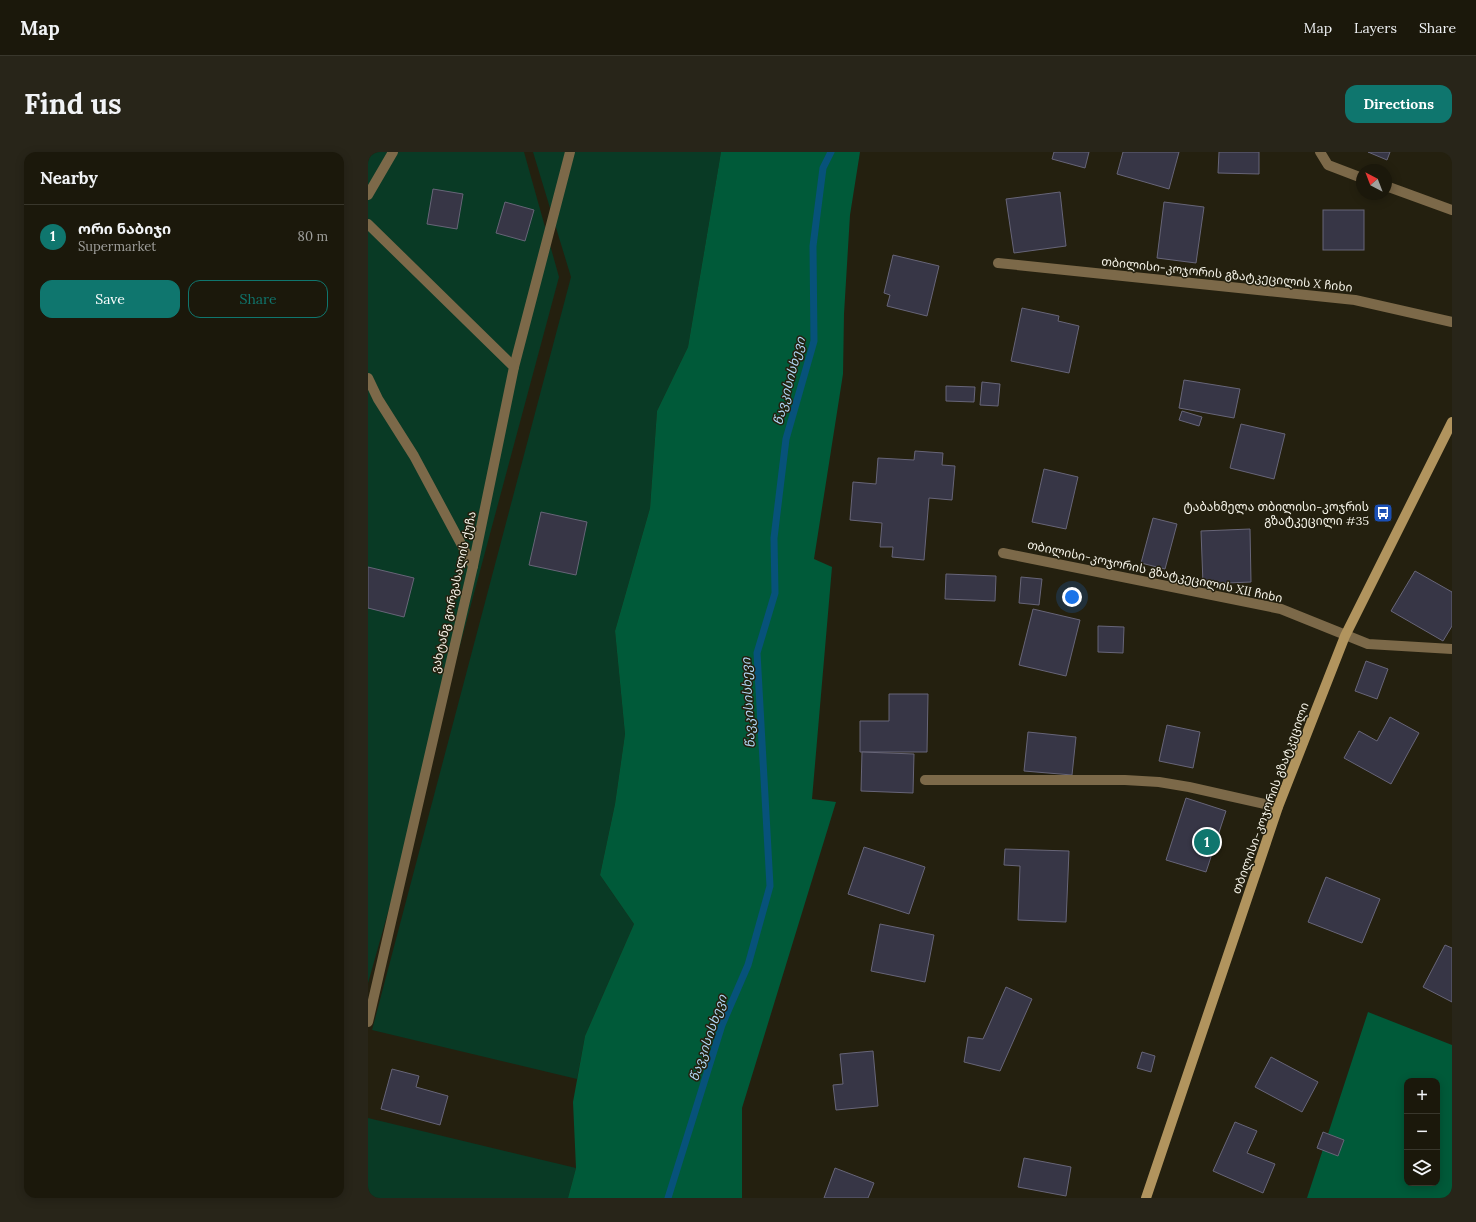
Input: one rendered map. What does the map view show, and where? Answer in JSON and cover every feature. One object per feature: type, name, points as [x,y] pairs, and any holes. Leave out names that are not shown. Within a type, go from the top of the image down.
[{"type":"main road","name":"თბილისი-კოჯორის გზატკეცილი","points":[[1146,1198],[1278,807],[1345,636],[1452,422]]},
{"type":"street","points":[[368,195],[392,152]]},
{"type":"street","name":"ვახტანგ გორგასალის ქუჩა","points":[[368,1022],[473,566],[514,367],[570,152]]},
{"type":"street","points":[[1320,152],[1328,166],[1356,176]]},
{"type":"street","points":[[1392,188],[1452,210]]},
{"type":"street","points":[[368,224],[514,367]]},
{"type":"street","name":"თბილისი-კოჯორის გზატკეცილის X ჩიხი","points":[[998,263],[1355,300],[1452,322]]},
{"type":"street","points":[[368,378],[378,399],[414,456],[473,566]]},
{"type":"street","name":"თბილისი-კოჯორის გზატკეცილის XII ჩიხი","points":[[1003,553],[1281,609],[1368,644],[1452,649]]},
{"type":"street","points":[[926,780],[1125,780],[1159,782],[1189,787],[1278,807]]},
{"type":"green space","points":[[368,152],[524,152],[559,277],[368,983]]},
{"type":"green space","points":[[533,152],[721,152],[688,347],[657,411],[650,508],[615,631],[625,734],[615,804],[600,875],[634,924],[585,1036],[577,1079],[372,1030],[571,277]]},
{"type":"green space","points":[[721,152],[860,152],[850,215],[844,314],[843,374],[814,559],[832,567],[812,799],[836,802],[742,1108],[742,1198],[568,1198],[576,1168],[573,1102],[585,1036],[634,924],[600,875],[615,804],[625,734],[615,631],[650,508],[657,411],[688,347]]},
{"type":"green space","points":[[1368,1012],[1452,1045],[1452,1198],[1307,1198]]},
{"type":"green space","points":[[368,1118],[576,1168],[568,1198],[368,1198]]},
{"type":"building","points":[[1054,152],[1089,152],[1085,168],[1052,159]]},
{"type":"building","points":[[1123,152],[1179,152],[1169,189],[1117,174]]},
{"type":"building","points":[[1219,152],[1259,152],[1259,174],[1218,173]]},
{"type":"building","points":[[1368,152],[1390,152],[1387,160]]},
{"type":"building","points":[[433,189],[463,194],[457,229],[427,224]]},
{"type":"building","points":[[1060,192],[1066,246],[1014,253],[1006,199]]},
{"type":"building","points":[[505,202],[534,210],[525,241],[496,233]]},
{"type":"building","points":[[1164,202],[1204,207],[1196,263],[1157,258]]},
{"type":"building","points":[[1323,210],[1364,210],[1364,250],[1323,250]]},
{"type":"building","points":[[893,255],[939,266],[927,316],[887,306],[890,295],[884,293]]},
{"type":"building","points":[[1022,308],[1059,316],[1058,321],[1079,326],[1069,373],[1011,361]]},
{"type":"building","points":[[1184,380],[1240,389],[1234,418],[1179,408]]},
{"type":"building","points":[[982,382],[1000,384],[998,406],[980,405]]},
{"type":"building","points":[[946,386],[975,387],[974,402],[946,401]]},
{"type":"building","points":[[1182,411],[1202,417],[1199,426],[1179,420]]},
{"type":"building","points":[[1241,424],[1285,434],[1274,479],[1230,468]]},
{"type":"building","points":[[915,451],[943,453],[942,465],[955,466],[952,500],[929,498],[924,560],[892,557],[893,547],[880,547],[882,523],[850,520],[853,482],[876,484],[878,458],[914,460]]},
{"type":"building","points":[[1044,469],[1078,477],[1066,529],[1032,522]]},
{"type":"building","points":[[541,512],[587,522],[576,575],[529,565]]},
{"type":"building","points":[[1153,518],[1177,524],[1165,569],[1141,563]]},
{"type":"building","points":[[1250,529],[1251,582],[1203,584],[1201,531]]},
{"type":"building","points":[[368,567],[414,578],[404,617],[368,608]]},
{"type":"building","points":[[1415,571],[1452,592],[1452,626],[1443,641],[1391,611]]},
{"type":"building","points":[[946,574],[996,576],[995,601],[945,599]]},
{"type":"building","points":[[1021,577],[1042,579],[1039,605],[1019,603]]},
{"type":"building","points":[[1033,609],[1080,620],[1066,676],[1019,665]]},
{"type":"building","points":[[1098,626],[1124,627],[1123,653],[1098,652]]},
{"type":"building","points":[[1366,661],[1388,669],[1377,699],[1355,691]]},
{"type":"building","points":[[889,694],[928,694],[927,752],[860,752],[860,721],[889,721]]},
{"type":"building","points":[[1390,717],[1419,733],[1391,784],[1344,758],[1359,731],[1377,741]]},
{"type":"building","points":[[1167,725],[1200,732],[1193,768],[1159,761]]},
{"type":"building","points":[[1028,732],[1076,737],[1072,775],[1024,771]]},
{"type":"building","points":[[862,752],[914,754],[913,793],[861,791]]},
{"type":"building","points":[[1186,798],[1226,811],[1206,872],[1166,860]]},
{"type":"building","points":[[864,847],[925,867],[909,914],[848,894]]},
{"type":"building","points":[[1005,849],[1069,851],[1066,922],[1018,920],[1020,866],[1004,865]]},
{"type":"building","points":[[1326,877],[1380,899],[1362,943],[1308,922]]},
{"type":"building","points":[[880,924],[934,935],[925,982],[871,971]]},
{"type":"building","points":[[1445,945],[1452,948],[1452,1002],[1423,987]]},
{"type":"building","points":[[1006,987],[1032,999],[1000,1071],[964,1062],[968,1037],[983,1039]]},
{"type":"building","points":[[873,1051],[878,1106],[836,1110],[833,1085],[843,1084],[840,1054]]},
{"type":"building","points":[[1142,1052],[1155,1056],[1151,1072],[1137,1068]]},
{"type":"building","points":[[1271,1057],[1318,1082],[1302,1112],[1255,1087]]},
{"type":"building","points":[[392,1069],[419,1076],[416,1087],[448,1096],[440,1125],[381,1109]]},
{"type":"building","points":[[1235,1122],[1257,1131],[1247,1153],[1275,1164],[1263,1193],[1213,1171]]},
{"type":"building","points":[[1323,1132],[1344,1140],[1338,1156],[1317,1148]]},
{"type":"building","points":[[1024,1158],[1071,1167],[1066,1196],[1018,1187]]},
{"type":"building","points":[[835,1168],[874,1183],[868,1198],[824,1198]]},
{"type":"waterway","name":"წავკისისხევი","points":[[668,1198],[722,1025],[748,965],[770,886],[757,653],[775,593],[774,538],[786,439],[814,341],[813,246],[823,168],[831,152]]},
{"type":"place","name":"ტაბახმელა თბილისი-კოჯრის გზატკეცილი #35","points":[[1383,513]]},
{"type":"place","name":"ორი ნაბიჯი","points":[[1207,842]]}]
